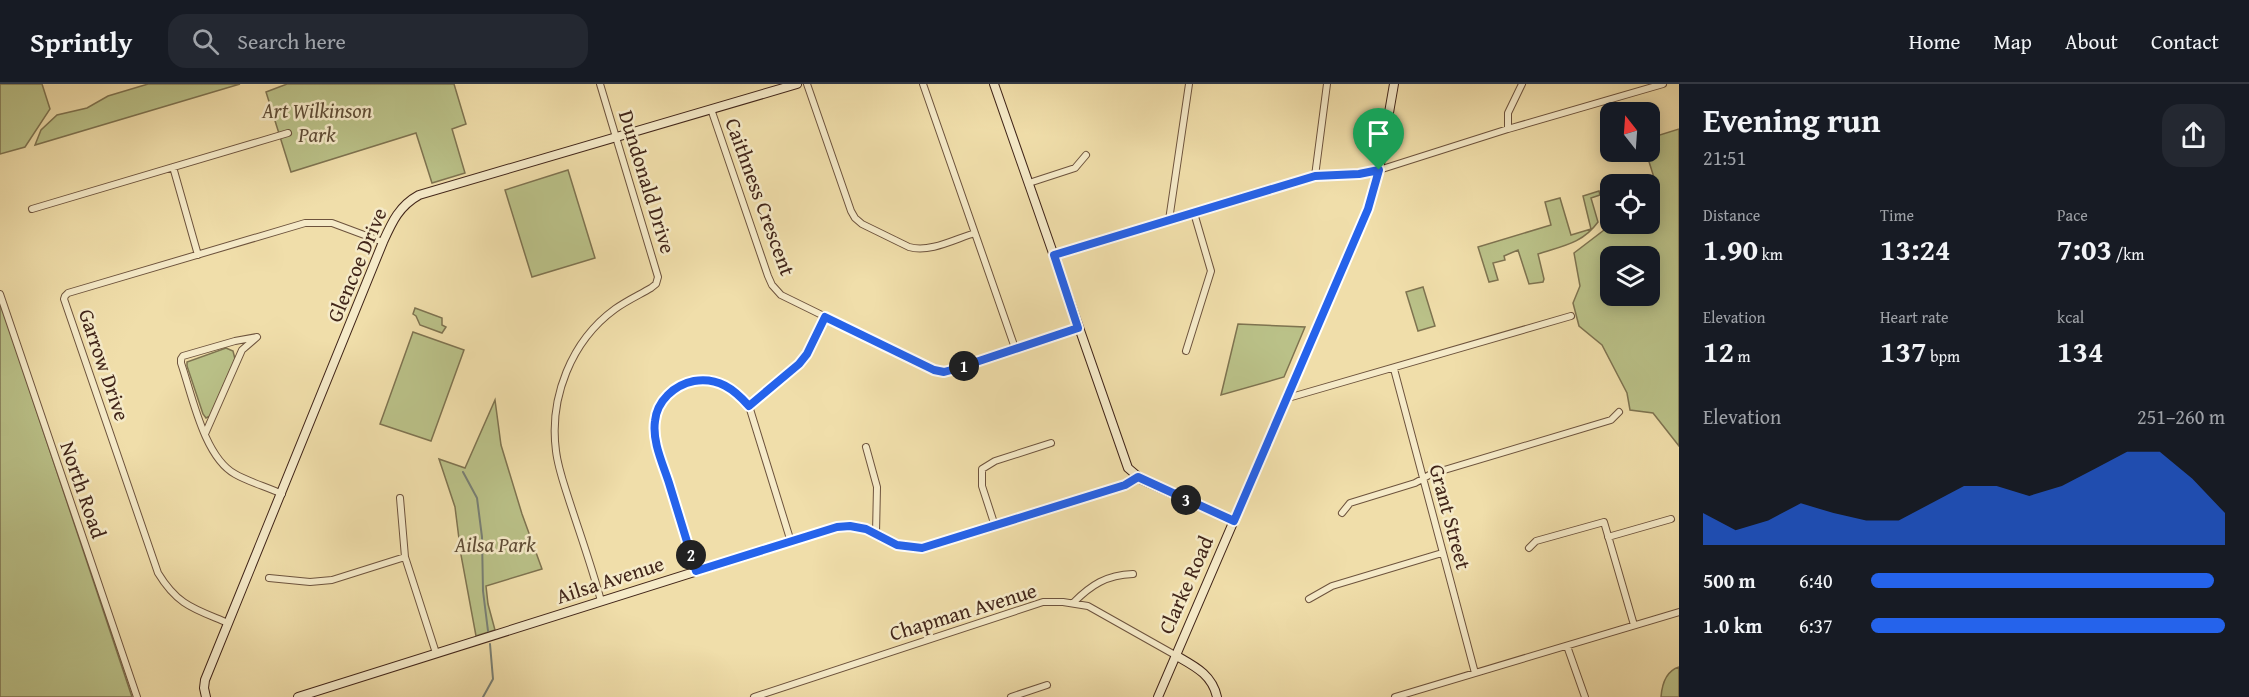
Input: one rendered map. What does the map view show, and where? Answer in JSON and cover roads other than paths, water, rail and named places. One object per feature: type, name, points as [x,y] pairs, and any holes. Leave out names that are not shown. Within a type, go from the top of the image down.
[{"type":"street","name":"Dundonald Drive","points":[[600,84],[658,277],[656,284],[651,288],[606,317],[580,346],[566,373],[554,418],[558,460],[601,601]]},
{"type":"street","name":"Glencoe Drive","points":[[205,693],[205,680],[228,623],[383,242],[403,206],[419,195],[797,84]]},
{"type":"street","points":[[807,84],[851,211],[857,221],[917,249],[927,249],[975,233]]},
{"type":"street","points":[[923,84],[1015,348]]},
{"type":"street","points":[[994,84],[1126,465],[1130,472],[1138,477],[1234,521]]},
{"type":"street","points":[[1169,220],[1189,84]]},
{"type":"street","points":[[1315,176],[1327,84]]},
{"type":"street","name":"Clarke Road","points":[[1158,697],[1368,209],[1379,170],[1394,84]]},
{"type":"street","points":[[1508,129],[1508,113],[1522,84]]},
{"type":"street","points":[[1054,255],[1315,176],[1359,174],[1379,170],[1648,86],[1663,84]]},
{"type":"street","name":"Caithness Crescent","points":[[711,109],[772,285],[781,295],[934,370],[944,372],[1078,328]]},
{"type":"street","points":[[32,209],[288,133]]},
{"type":"street","points":[[1029,183],[1075,168],[1086,155]]},
{"type":"street","points":[[173,167],[198,255]]},
{"type":"street","points":[[1186,351],[1211,271],[1194,213]]},
{"type":"street","name":"Garrow Drive","points":[[228,623],[184,604],[169,592],[158,573],[64,299],[68,293],[305,223],[332,223],[383,242]]},
{"type":"street","name":"North Road","points":[[0,294],[136,697]]},
{"type":"street","points":[[1288,398],[1571,316]]},
{"type":"street","points":[[749,406],[799,364],[807,354],[825,317]]},
{"type":"street","points":[[205,434],[242,350],[257,337],[183,356],[181,359],[205,434],[215,456],[234,474],[282,494]]},
{"type":"street","name":"Grant Street","points":[[1394,369],[1475,673]]},
{"type":"street","points":[[696,571],[654,433],[658,409],[673,390],[683,385],[708,380],[721,383],[736,392],[749,406],[791,542]]},
{"type":"street","points":[[1342,513],[1350,503],[1415,483],[1431,474],[1611,420],[1619,412]]},
{"type":"street","points":[[995,526],[982,486],[982,469],[995,461],[1051,443]]},
{"type":"street","points":[[866,447],[877,486],[876,533]]},
{"type":"street","name":"Ailsa Avenue","points":[[298,697],[837,527],[850,526],[876,533],[897,545],[922,548],[1125,485],[1138,477]]},
{"type":"street","points":[[400,498],[405,557],[436,653]]},
{"type":"street","points":[[1608,537],[1671,519]]},
{"type":"street","points":[[1528,548],[1536,541],[1604,522],[1634,625]]},
{"type":"street","points":[[1309,599],[1332,586],[1442,553]]},
{"type":"street","points":[[269,578],[310,582],[332,580],[405,557]]},
{"type":"street","points":[[1073,603],[1089,586],[1121,574],[1133,574]]},
{"type":"street","name":"Chapman Avenue","points":[[754,697],[1031,605],[1052,602],[1088,606],[1175,655]]},
{"type":"street","points":[[1395,697],[1679,612]]},
{"type":"street","points":[[1568,646],[1585,697]]},
{"type":"street","points":[[1175,655],[1204,672],[1214,687],[1217,697]]},
{"type":"street","points":[[1011,697],[1047,685]]},
{"type":"waterway","points":[[463,472],[477,498],[488,631]]},
{"type":"waterway","points":[[483,697],[493,679],[490,644]]},
{"type":"park label","name":"Art Wilkinson Park","points":[[317,123]]},
{"type":"park label","name":"Ailsa Park","points":[[495,545]]}]
